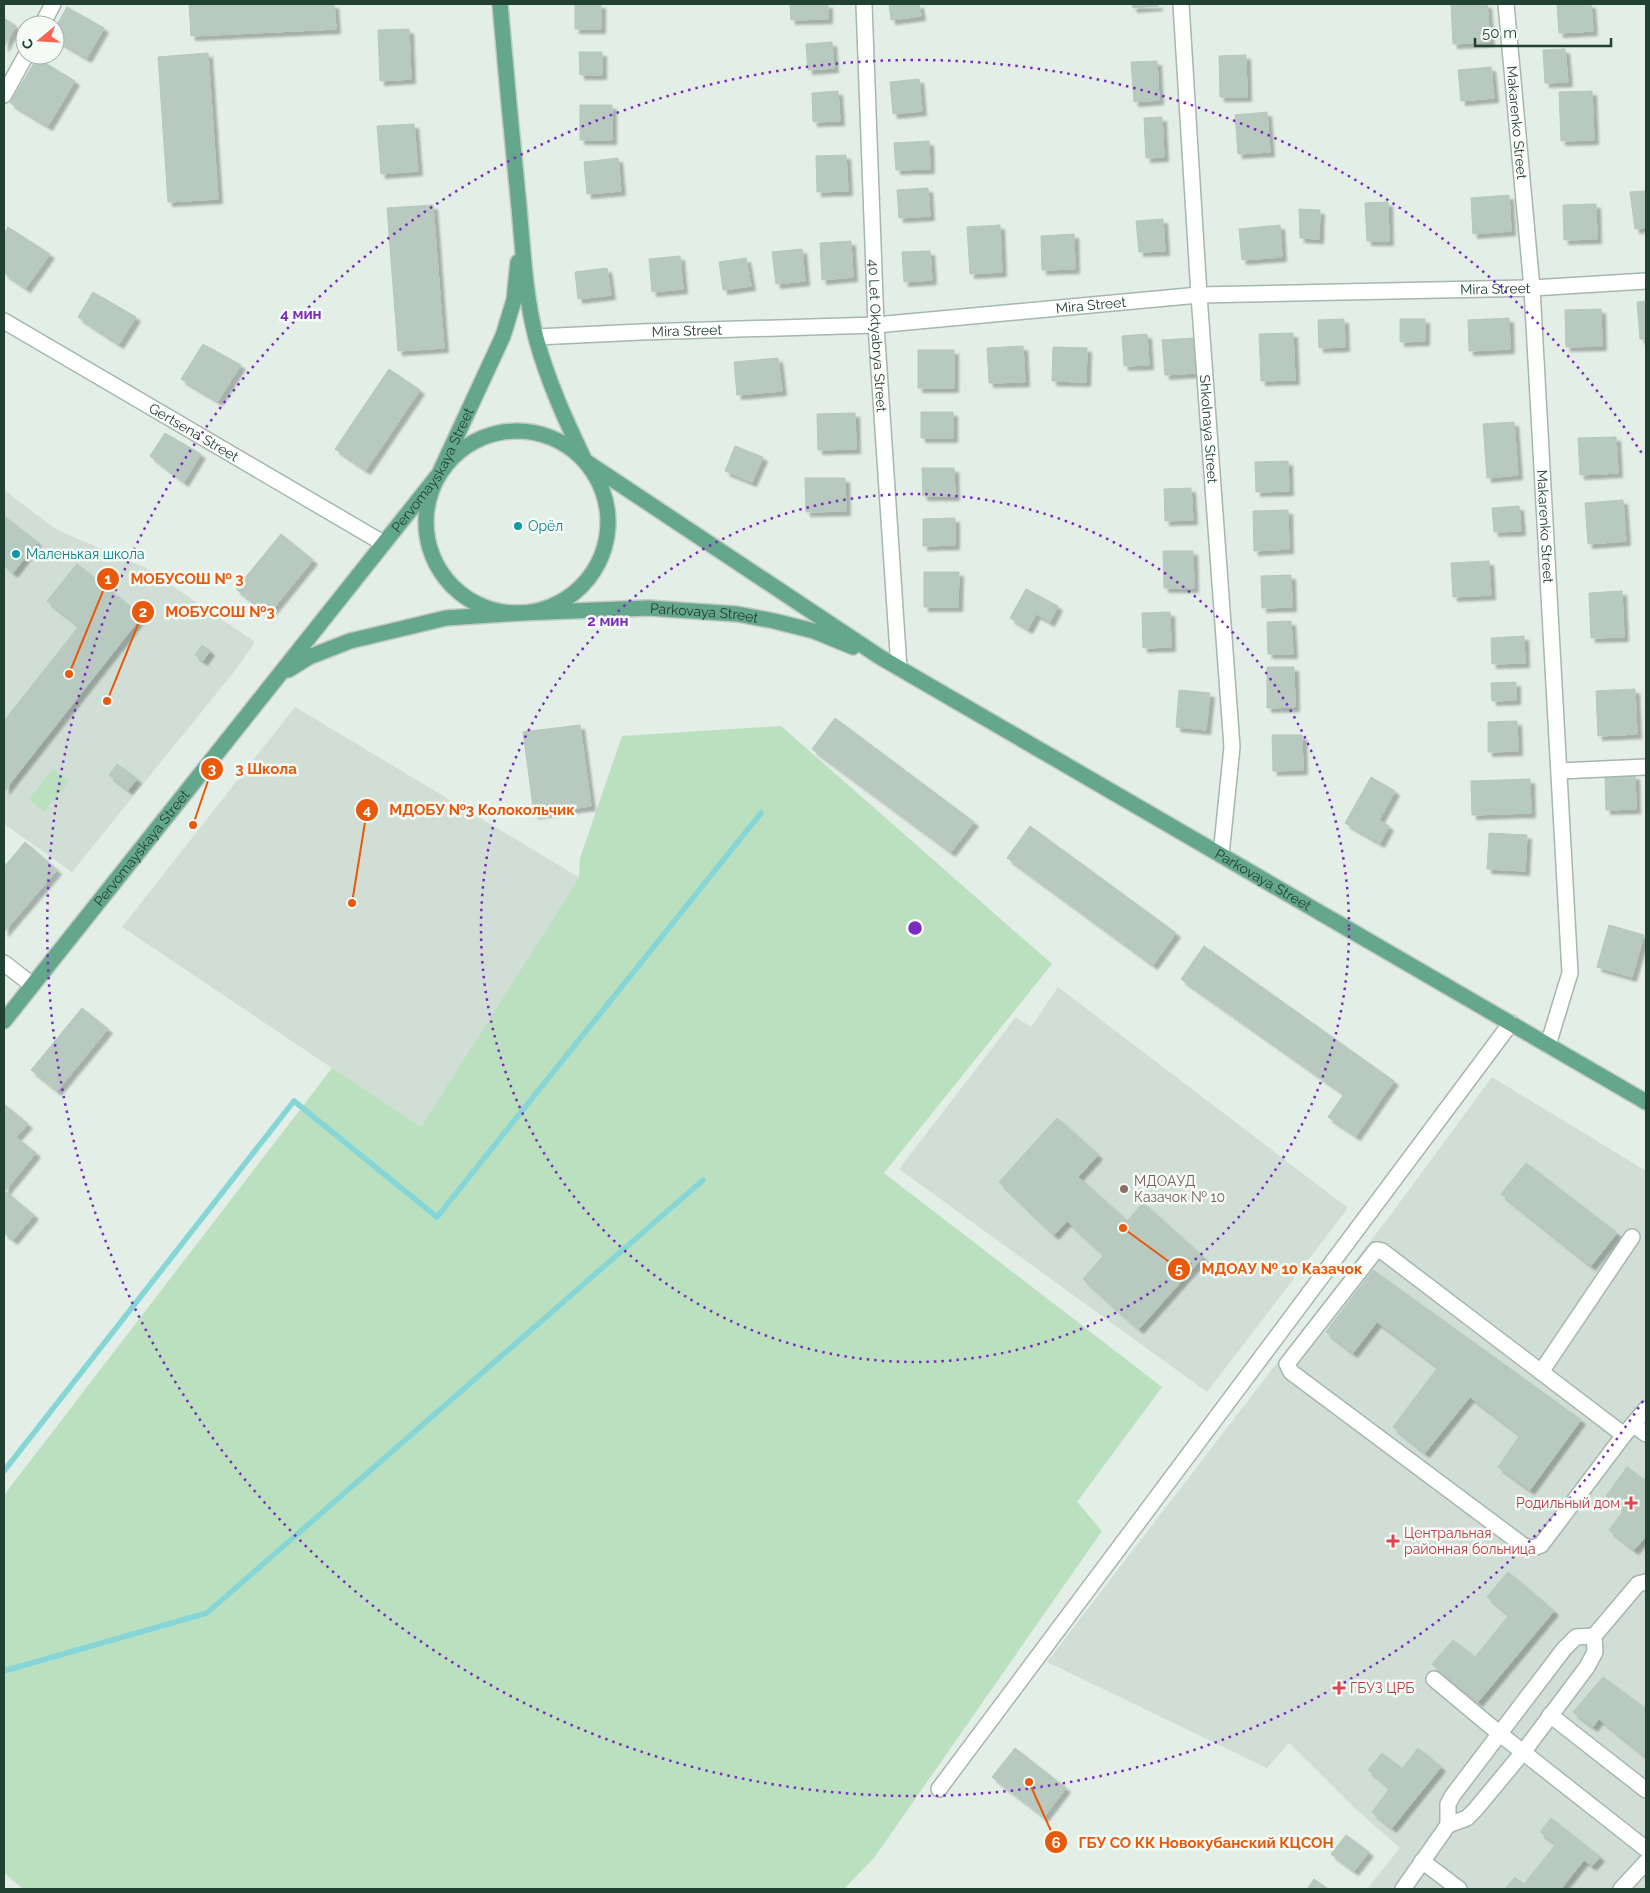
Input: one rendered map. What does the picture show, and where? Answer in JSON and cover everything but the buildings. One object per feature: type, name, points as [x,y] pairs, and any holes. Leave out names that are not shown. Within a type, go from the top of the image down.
[{"type":"main road","name":"Pervomayskaya Street","points":[[500,4],[530,312],[551,386],[585,461]]},
{"type":"main road","name":"Pervomayskaya Street","points":[[4,1021],[439,474],[503,336],[514,300],[521,233]]},
{"type":"main road","points":[[521,430],[545,435],[567,445],[585,461],[600,483],[608,509],[608,535],[600,561],[585,583],[565,600],[540,610],[521,613],[502,612],[478,604],[457,590],[441,571],[430,548],[426,523],[430,498],[439,474],[455,456],[474,441],[497,433],[521,430]]},
{"type":"main road","name":"Parkovaya Street","points":[[585,461],[880,657],[1646,1102]]},
{"type":"main road","name":"Parkovaya Street","points":[[521,613],[648,608],[737,614],[774,621],[814,632],[880,657]]},
{"type":"main road","name":"Pervomayskaya Street","points":[[279,676],[309,657],[350,641],[446,618],[521,613]]},
{"type":"street","name":"40 Let Oktyabrya Street","points":[[864,4],[876,325],[899,668]]},
{"type":"street","name":"Shkolnaya Street","points":[[1181,4],[1232,747],[1221,854]]},
{"type":"street","name":"Makarenko Street","points":[[1506,4],[1532,288],[1570,973],[1548,1045]]},
{"type":"street","points":[[4,95],[20,65]]},
{"type":"street","name":"Mira Street","points":[[536,337],[876,325],[1200,295],[1532,288],[1646,281]]},
{"type":"street","name":"Gertsena Street","points":[[4,321],[383,544]]},
{"type":"street","points":[[1560,771],[1646,768]]},
{"type":"street","points":[[4,963],[32,985]]},
{"type":"street","points":[[939,1789],[1511,1023]]},
{"type":"street","points":[[1541,1372],[1632,1237]]},
{"type":"street","points":[[1646,1409],[1629,1430],[1541,1545],[1533,1548],[1524,1546],[1290,1372],[1287,1364],[1376,1250],[1382,1251],[1541,1372],[1629,1430],[1646,1434]]},
{"type":"street","points":[[1403,1889],[1448,1825],[1467,1818],[1524,1751],[1587,1667],[1595,1652],[1594,1636],[1638,1584],[1646,1582]]},
{"type":"street","points":[[1448,1825],[1448,1804],[1564,1649],[1576,1637],[1594,1636]]},
{"type":"street","points":[[1434,1679],[1500,1734],[1646,1848]]},
{"type":"street","points":[[1550,1715],[1646,1790]]},
{"type":"street","points":[[1422,1861],[1458,1889]]},
{"type":"street","points":[[1621,1889],[1646,1862]]},
{"type":"shaded area","points":[[4,490],[57,530],[146,568],[255,642],[237,668],[72,872],[4,824]]},
{"type":"shaded area","points":[[295,707],[580,878],[421,1128],[122,927]]},
{"type":"shaded area","name":"МДОАУД Казачок № 10","points":[[1058,987],[1348,1208],[1207,1392],[899,1169],[1016,1017],[1031,1027]]},
{"type":"shaded area","name":"Центральная районная больница","points":[[1492,1077],[1646,1171],[1646,1889],[1367,1889],[1400,1848],[1358,1811],[1289,1743],[1267,1768],[1047,1662],[1392,1213]]},
{"type":"green space","points":[[781,726],[1052,964],[884,1173],[1162,1387],[1077,1502],[1102,1531],[874,1858],[844,1889],[23,1889],[4,1873],[4,1495],[332,1068],[421,1127],[579,878],[580,858],[622,736]]},
{"type":"green space","points":[[53,768],[69,781],[44,812],[29,799]]},
{"type":"waterway","points":[[4,1471],[294,1101],[437,1217],[761,813]]},
{"type":"waterway","points":[[4,1671],[207,1613],[703,1180]]},
{"type":"place","name":"Орёл","points":[[518,526]]},
{"type":"place","name":"Маленькая школа","points":[[16,554]]},
{"type":"place","name":"МОБУСОШ № 3","points":[[69,674]]},
{"type":"place","name":"МОБУСОШ №3","points":[[107,701]]},
{"type":"place","name":"3 Школа","points":[[193,825]]},
{"type":"place","name":"МДОБУ №3 Колокольчик","points":[[352,903]]},
{"type":"place","name":"МДОАУД Казачок № 10","points":[[1124,1189]]},
{"type":"place","name":"МДОАУ № 10 Казачок","points":[[1123,1228]]},
{"type":"place","name":"Родильный дом","points":[[1631,1503]]},
{"type":"place","name":"Центральная районная больница","points":[[1393,1541]]},
{"type":"place","name":"ГБУЗ ЦРБ","points":[[1339,1688]]},
{"type":"place","name":"ГБУ СО КК Новокубанский КЦСОН","points":[[1029,1782]]}]
